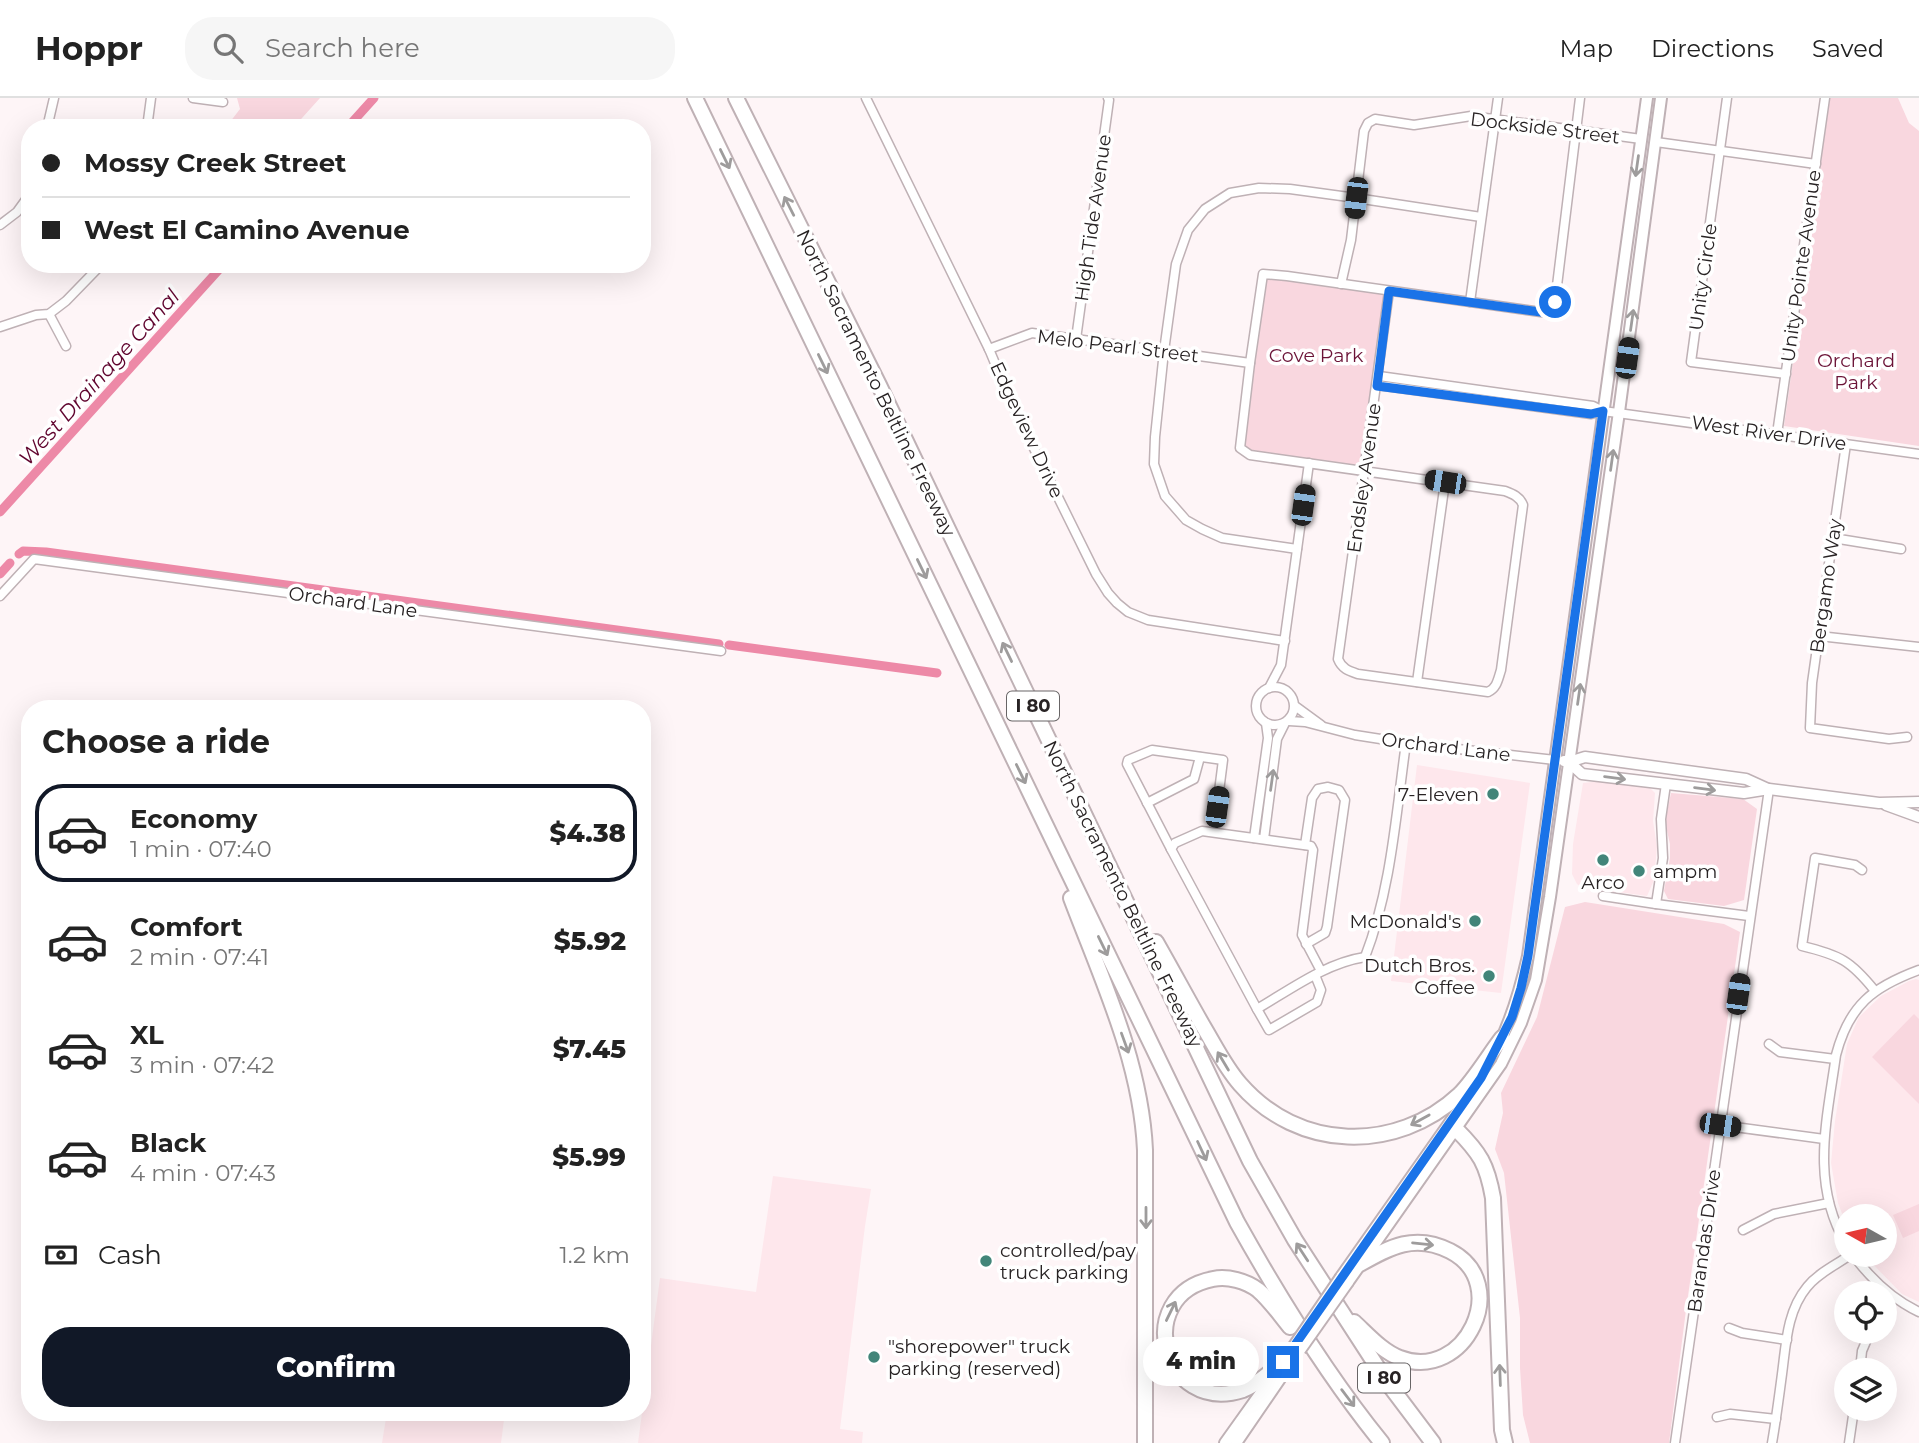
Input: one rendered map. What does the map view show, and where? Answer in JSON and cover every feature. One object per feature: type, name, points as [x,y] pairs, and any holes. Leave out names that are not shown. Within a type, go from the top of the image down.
[{"type":"highway","name":"North Sacramento Beltline Freeway","points":[[695,98],[1237,1222],[1321,1362],[1382,1443]]},
{"type":"highway","name":"North Sacramento Beltline Freeway","points":[[736,98],[879,385],[1250,1161],[1295,1240],[1339,1309],[1387,1382],[1433,1443]]},
{"type":"highway","points":[[1042,818],[1129,1054],[1142,1107],[1145,1150],[1147,1443]]},
{"type":"highway","points":[[1093,831],[1230,1072],[1256,1100],[1283,1118],[1301,1127],[1331,1135],[1369,1137],[1396,1132],[1426,1117],[1461,1093],[1502,1038]]},
{"type":"highway","points":[[1452,1128],[1478,1152],[1493,1198],[1504,1443]]},
{"type":"highway","points":[[1339,1309],[1391,1354],[1415,1362],[1435,1360],[1448,1354],[1462,1342],[1475,1323],[1480,1301],[1477,1280],[1465,1261],[1447,1249],[1422,1243],[1406,1243],[1386,1249],[1360,1264]]},
{"type":"highway","points":[[1285,1364],[1246,1389],[1226,1394],[1205,1391],[1187,1382],[1173,1367],[1165,1348],[1164,1328],[1170,1308],[1183,1292],[1200,1281],[1221,1277],[1241,1281],[1259,1291],[1321,1362]]},
{"type":"main road","points":[[1345,1279],[1360,1264],[1452,1128],[1502,1038],[1521,988],[1528,956],[1647,98]]},
{"type":"main road","points":[[1225,1443],[1501,1064],[1521,1023],[1536,980],[1619,412],[1661,98]]},
{"type":"main road","points":[[1236,1443],[1285,1364]]},
{"type":"street","points":[[49,119],[54,98]]},
{"type":"street","points":[[148,119],[151,98]]},
{"type":"street","points":[[193,98],[223,102]]},
{"type":"street","name":"Edgeview Drive","points":[[866,98],[989,349],[1012,404],[1108,593],[1128,612],[1149,620],[1284,641]]},
{"type":"street","name":"High Tide Avenue","points":[[1076,339],[1108,98]]},
{"type":"street","points":[[1470,302],[1499,98]]},
{"type":"street","points":[[1445,482],[1417,682],[1489,692],[1497,684],[1501,670],[1523,505],[1521,500],[1505,491],[1445,482],[1364,470],[1250,455],[1240,448],[1263,274],[1548,313],[1555,302],[1580,98]]},
{"type":"street","name":"Unity Circle","points":[[1727,98],[1691,362],[1786,374]]},
{"type":"street","name":"Unity Pointe Avenue","points":[[1777,434],[1825,98]]},
{"type":"street","name":"Dockside Street","points":[[1356,198],[1364,131],[1368,123],[1375,119],[1414,125],[1471,116],[1641,139]]},
{"type":"street","points":[[1656,142],[1816,164]]},
{"type":"street","points":[[1297,549],[1222,538],[1186,520],[1164,496],[1154,464],[1155,436],[1176,264],[1188,230],[1205,209],[1230,193],[1259,188],[1290,189],[1481,217]]},
{"type":"street","points":[[1341,285],[1351,240],[1356,198]]},
{"type":"street","points":[[0,225],[21,206]]},
{"type":"street","points":[[0,327],[36,315],[49,314],[93,273]]},
{"type":"street","name":"Endsley Avenue","points":[[1389,291],[1338,659],[1346,670],[1359,674],[1417,682]]},
{"type":"street","points":[[49,314],[66,346]]},
{"type":"street","name":"Melo Pearl Street","points":[[989,349],[1032,333],[1250,363]]},
{"type":"street","points":[[1379,376],[1575,403],[1603,411]]},
{"type":"street","points":[[1377,386],[1591,414],[1603,411]]},
{"type":"street","name":"West River Drive","points":[[1603,411],[1919,454]]},
{"type":"street","name":"Bergamo Way","points":[[1846,444],[1812,683],[1810,728],[1889,739],[1907,737]]},
{"type":"street","points":[[1287,691],[1281,666],[1309,463]]},
{"type":"street","points":[[1833,538],[1901,549]]},
{"type":"street","name":"Orchard Lane","points":[[0,596],[34,559],[721,652]]},
{"type":"street","points":[[1819,636],[1919,647]]},
{"type":"street","points":[[1269,688],[1281,666]]},
{"type":"street","points":[[1264,839],[1277,739],[1293,714],[1295,706],[1292,695],[1287,691],[1276,687],[1264,691],[1256,701],[1258,714],[1266,723],[1272,725],[1287,722]]},
{"type":"street","name":"Orchard Lane","points":[[1295,706],[1323,727]]},
{"type":"street","name":"Orchard Lane","points":[[1287,722],[1406,743],[1569,762],[1585,757],[1745,779],[1769,789],[1879,803],[1919,813]]},
{"type":"street","points":[[1254,838],[1268,738],[1266,723]]},
{"type":"street","points":[[1257,1009],[1318,973],[1344,961],[1365,957],[1376,929],[1406,743]]},
{"type":"street","points":[[1171,849],[1175,843],[1202,831],[1311,846],[1313,850],[1302,935],[1318,973],[1321,990],[1317,1002],[1269,1030],[1171,849],[1127,764],[1128,760],[1152,750],[1223,760],[1217,807]]},
{"type":"street","points":[[1147,803],[1194,779],[1200,757]]},
{"type":"street","name":"Orchard Lane","points":[[1569,762],[1582,774],[1744,793],[1769,789]]},
{"type":"street","points":[[1656,904],[1663,858],[1661,819],[1666,784]]},
{"type":"street","points":[[1306,845],[1312,798],[1318,789],[1328,787],[1339,790],[1345,800],[1327,928],[1325,933],[1306,944]]},
{"type":"street","name":"Barandas Drive","points":[[1675,1443],[1769,789]]},
{"type":"street","name":"Orchard Lane","points":[[1879,803],[1919,802]]},
{"type":"street","points":[[1862,870],[1854,865],[1815,858],[1802,946],[1840,958],[1861,974],[1875,991]]},
{"type":"street","points":[[1603,896],[1749,916]]},
{"type":"street","points":[[1834,1220],[1824,1177],[1824,1139],[1840,1040],[1846,1025],[1864,1000],[1897,978],[1919,970]]},
{"type":"street","points":[[1769,1044],[1780,1052],[1835,1059]]},
{"type":"street","points":[[1720,1125],[1824,1139]]},
{"type":"street","points":[[1743,1230],[1774,1214],[1829,1203]]},
{"type":"street","points":[[1772,1443],[1791,1316],[1808,1285],[1834,1266]]},
{"type":"street","points":[[1862,1267],[1875,1281]]},
{"type":"street","points":[[1897,1299],[1919,1312]]},
{"type":"street","points":[[1729,1328],[1742,1333],[1787,1340]]},
{"type":"street","points":[[1717,1418],[1730,1414],[1776,1419]]},
{"type":"street","points":[[1849,1443],[1852,1421]]},
{"type":"shaded area","points":[[1417,765],[1530,783],[1501,993],[1391,981]]},
{"type":"shaded area","points":[[1609,780],[1649,787],[1655,793],[1653,821],[1657,847],[1654,880],[1647,896],[1582,887],[1577,884],[1572,874],[1573,844],[1583,783]]},
{"type":"shaded area","points":[[1919,980],[1919,1302],[1902,1294],[1897,1289],[1897,1281],[1889,1281],[1876,1267],[1897,1267],[1897,1204],[1838,1204],[1831,1163],[1847,1044],[1859,1017],[1881,996],[1909,981]]},
{"type":"shaded area","points":[[773,1176],[871,1189],[840,1429],[863,1432],[862,1443],[638,1443],[641,1421],[651,1421],[651,1346],[660,1278],[756,1292]]},
{"type":"shaded area","points":[[386,1421],[504,1421],[501,1443],[382,1443]]},
{"type":"green space","points":[[237,98],[320,98],[301,119],[232,119],[240,109]]},
{"type":"green space","name":"Orchard Park","points":[[1830,98],[1898,98],[1909,123],[1919,131],[1919,446],[1784,426]]},
{"type":"green space","name":"Cove Park","points":[[1263,274],[1389,291],[1364,470],[1240,448]]},
{"type":"green space","points":[[1671,793],[1743,799],[1757,809],[1744,900],[1724,906],[1668,899],[1664,891],[1670,844],[1665,822]]},
{"type":"green space","points":[[1585,902],[1724,924],[1740,932],[1669,1443],[1530,1443],[1523,1415],[1520,1318],[1504,1173],[1495,1149],[1503,1113],[1501,1093],[1537,1017],[1565,907]]},
{"type":"green space","points":[[1914,1014],[1919,1019],[1919,1104],[1872,1057]]},
{"type":"green space","points":[[1919,1204],[1919,1231],[1903,1238],[1897,1224],[1897,1213]]},
{"type":"waterway","name":"West Drainage Canal","points":[[355,119],[374,98]]},
{"type":"waterway","name":"West Drainage Canal","points":[[0,512],[216,273]]},
{"type":"waterway","points":[[19,554],[23,551],[46,552],[719,644]]},
{"type":"waterway","points":[[0,574],[10,563]]},
{"type":"waterway","points":[[729,645],[937,673]]},
{"type":"place","name":"7-Eleven","points":[[1493,794]]},
{"type":"place","name":"Arco","points":[[1603,860]]},
{"type":"place","name":"ampm","points":[[1639,871]]},
{"type":"place","name":"McDonald's","points":[[1475,921]]},
{"type":"place","name":"Dutch Bros. Coffee","points":[[1489,976]]},
{"type":"place","name":"controlled/pay truck parking","points":[[986,1261]]},
{"type":"place","name":"\"shorepower\" truck parking (reserved)","points":[[874,1357]]},
{"type":"route","points":[[1283,1362],[1481,1078],[1512,1017],[1528,956],[1603,411],[1591,414],[1377,386],[1389,291],[1548,313],[1555,302]]}]
